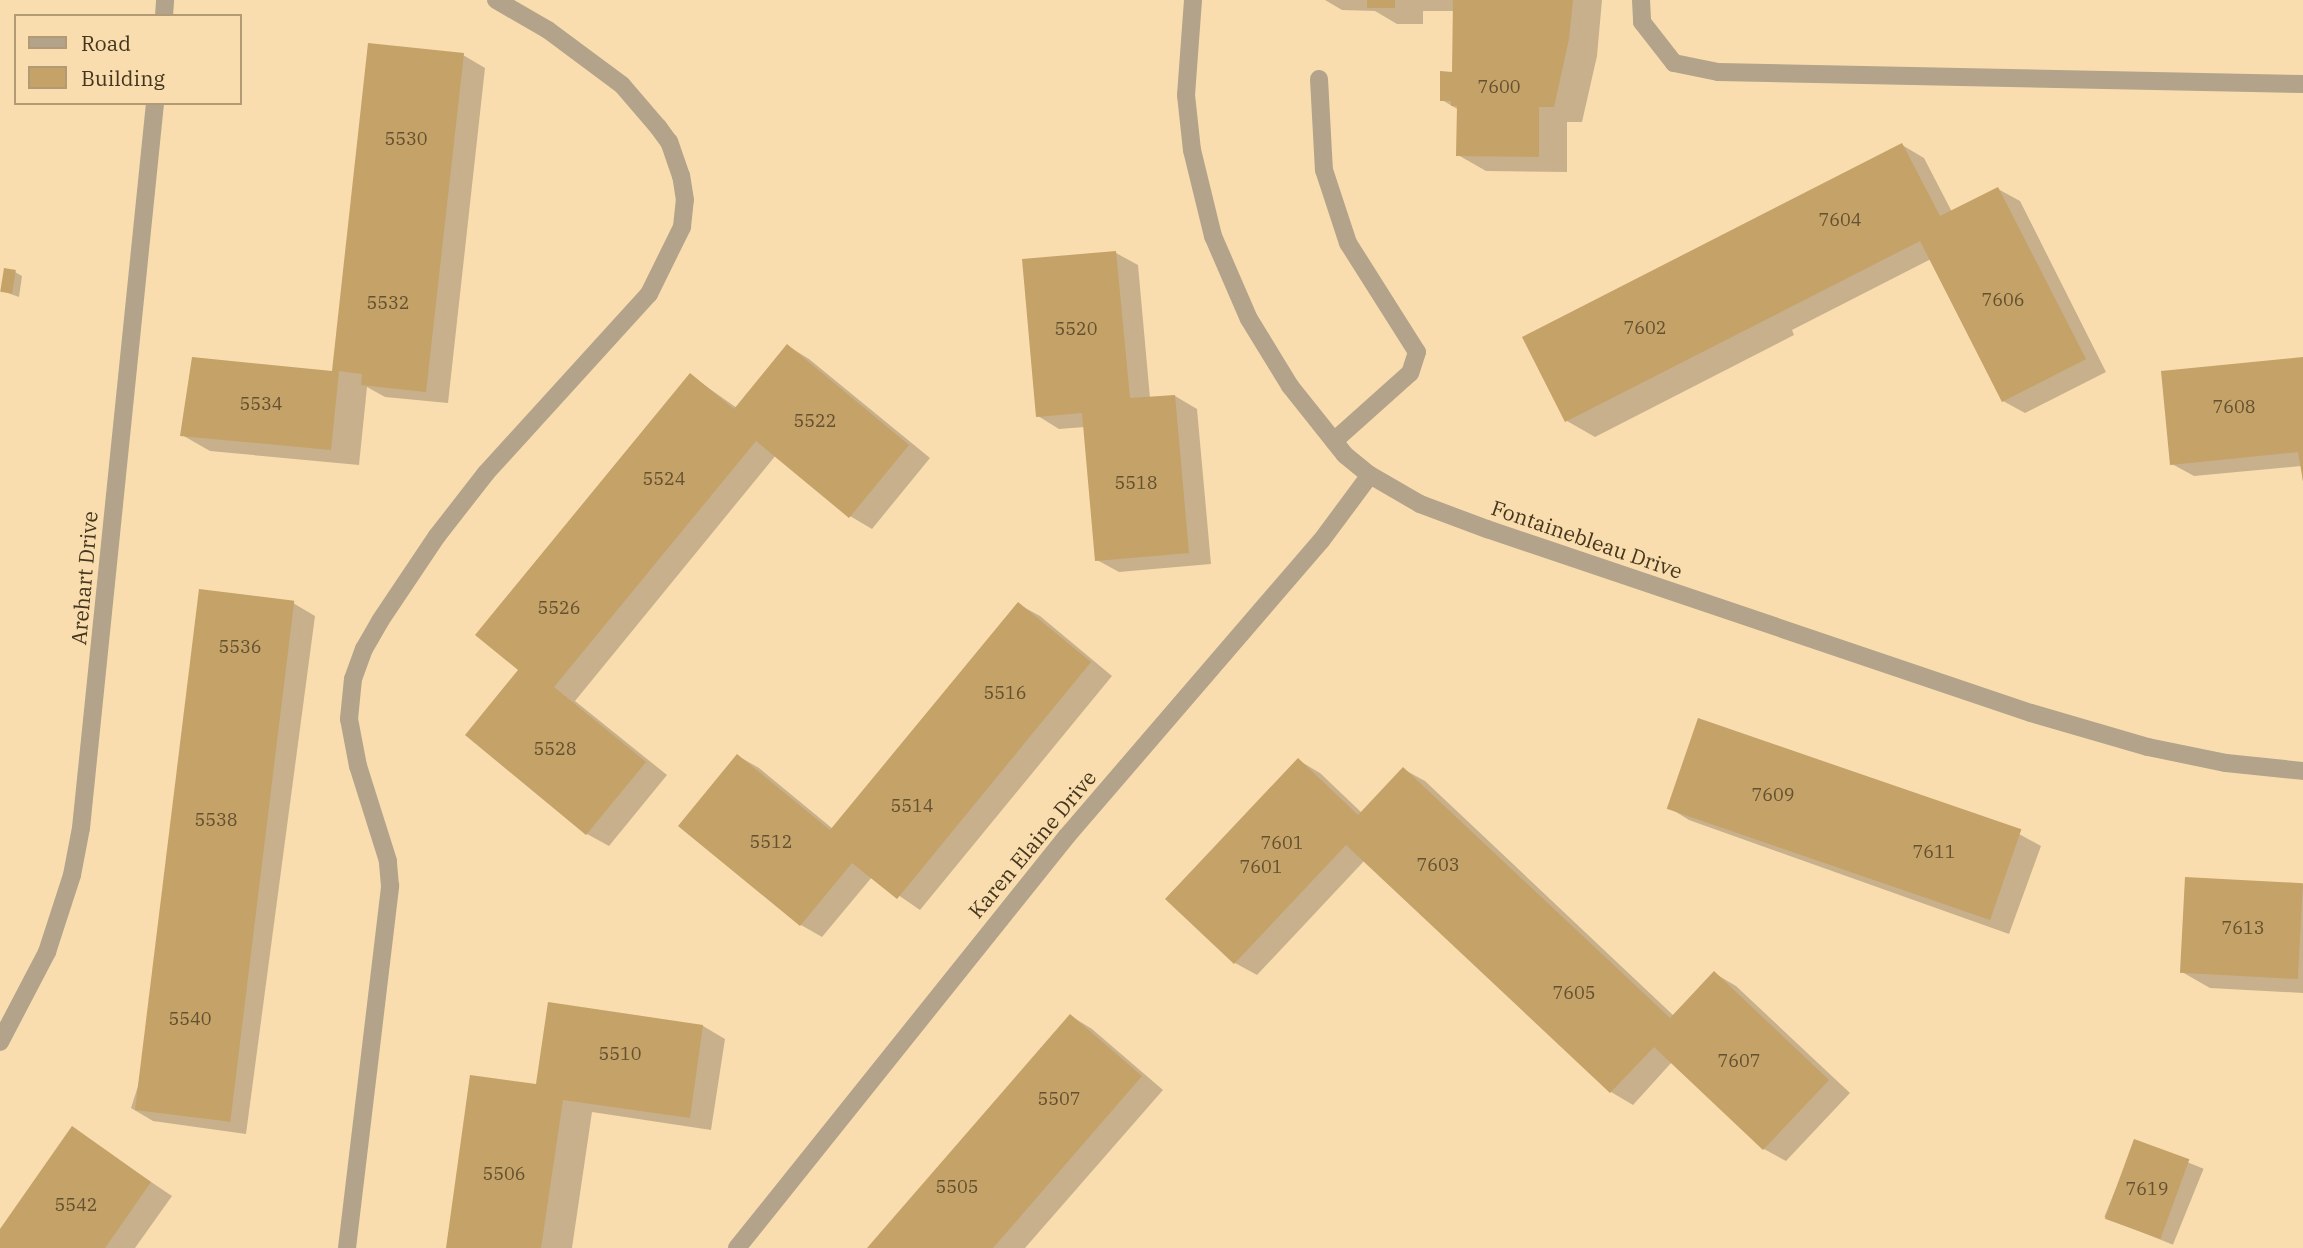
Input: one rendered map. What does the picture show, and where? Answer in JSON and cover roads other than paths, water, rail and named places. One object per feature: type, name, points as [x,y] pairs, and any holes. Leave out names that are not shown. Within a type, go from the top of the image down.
[{"type":"street","points":[[347,1248],[390,886],[388,861],[358,766],[349,719],[353,679],[364,649],[380,621],[437,536],[486,473],[649,294],[682,227],[685,200],[681,176],[669,142],[658,127],[622,85],[548,30],[496,0]]},
{"type":"street","name":"Fontainebleau Drive","points":[[1193,0],[1186,95],[1192,150],[1213,236],[1249,319],[1290,386],[1334,441],[1370,475],[1420,505],[2031,713],[2148,747],[2226,762],[2303,771]]},
{"type":"street","points":[[1642,0],[1642,22],[1674,63],[1718,72],[2303,84]]},
{"type":"street","points":[[1320,79],[1324,170],[1348,243],[1417,352],[1410,373],[1334,441]]},
{"type":"street","name":"Arehart Drive","points":[[0,1042],[47,952],[69,885],[81,828],[155,105]]},
{"type":"street","name":"Karen Elaine Drive","points":[[737,1248],[1067,836],[1321,541],[1370,475]]}]
